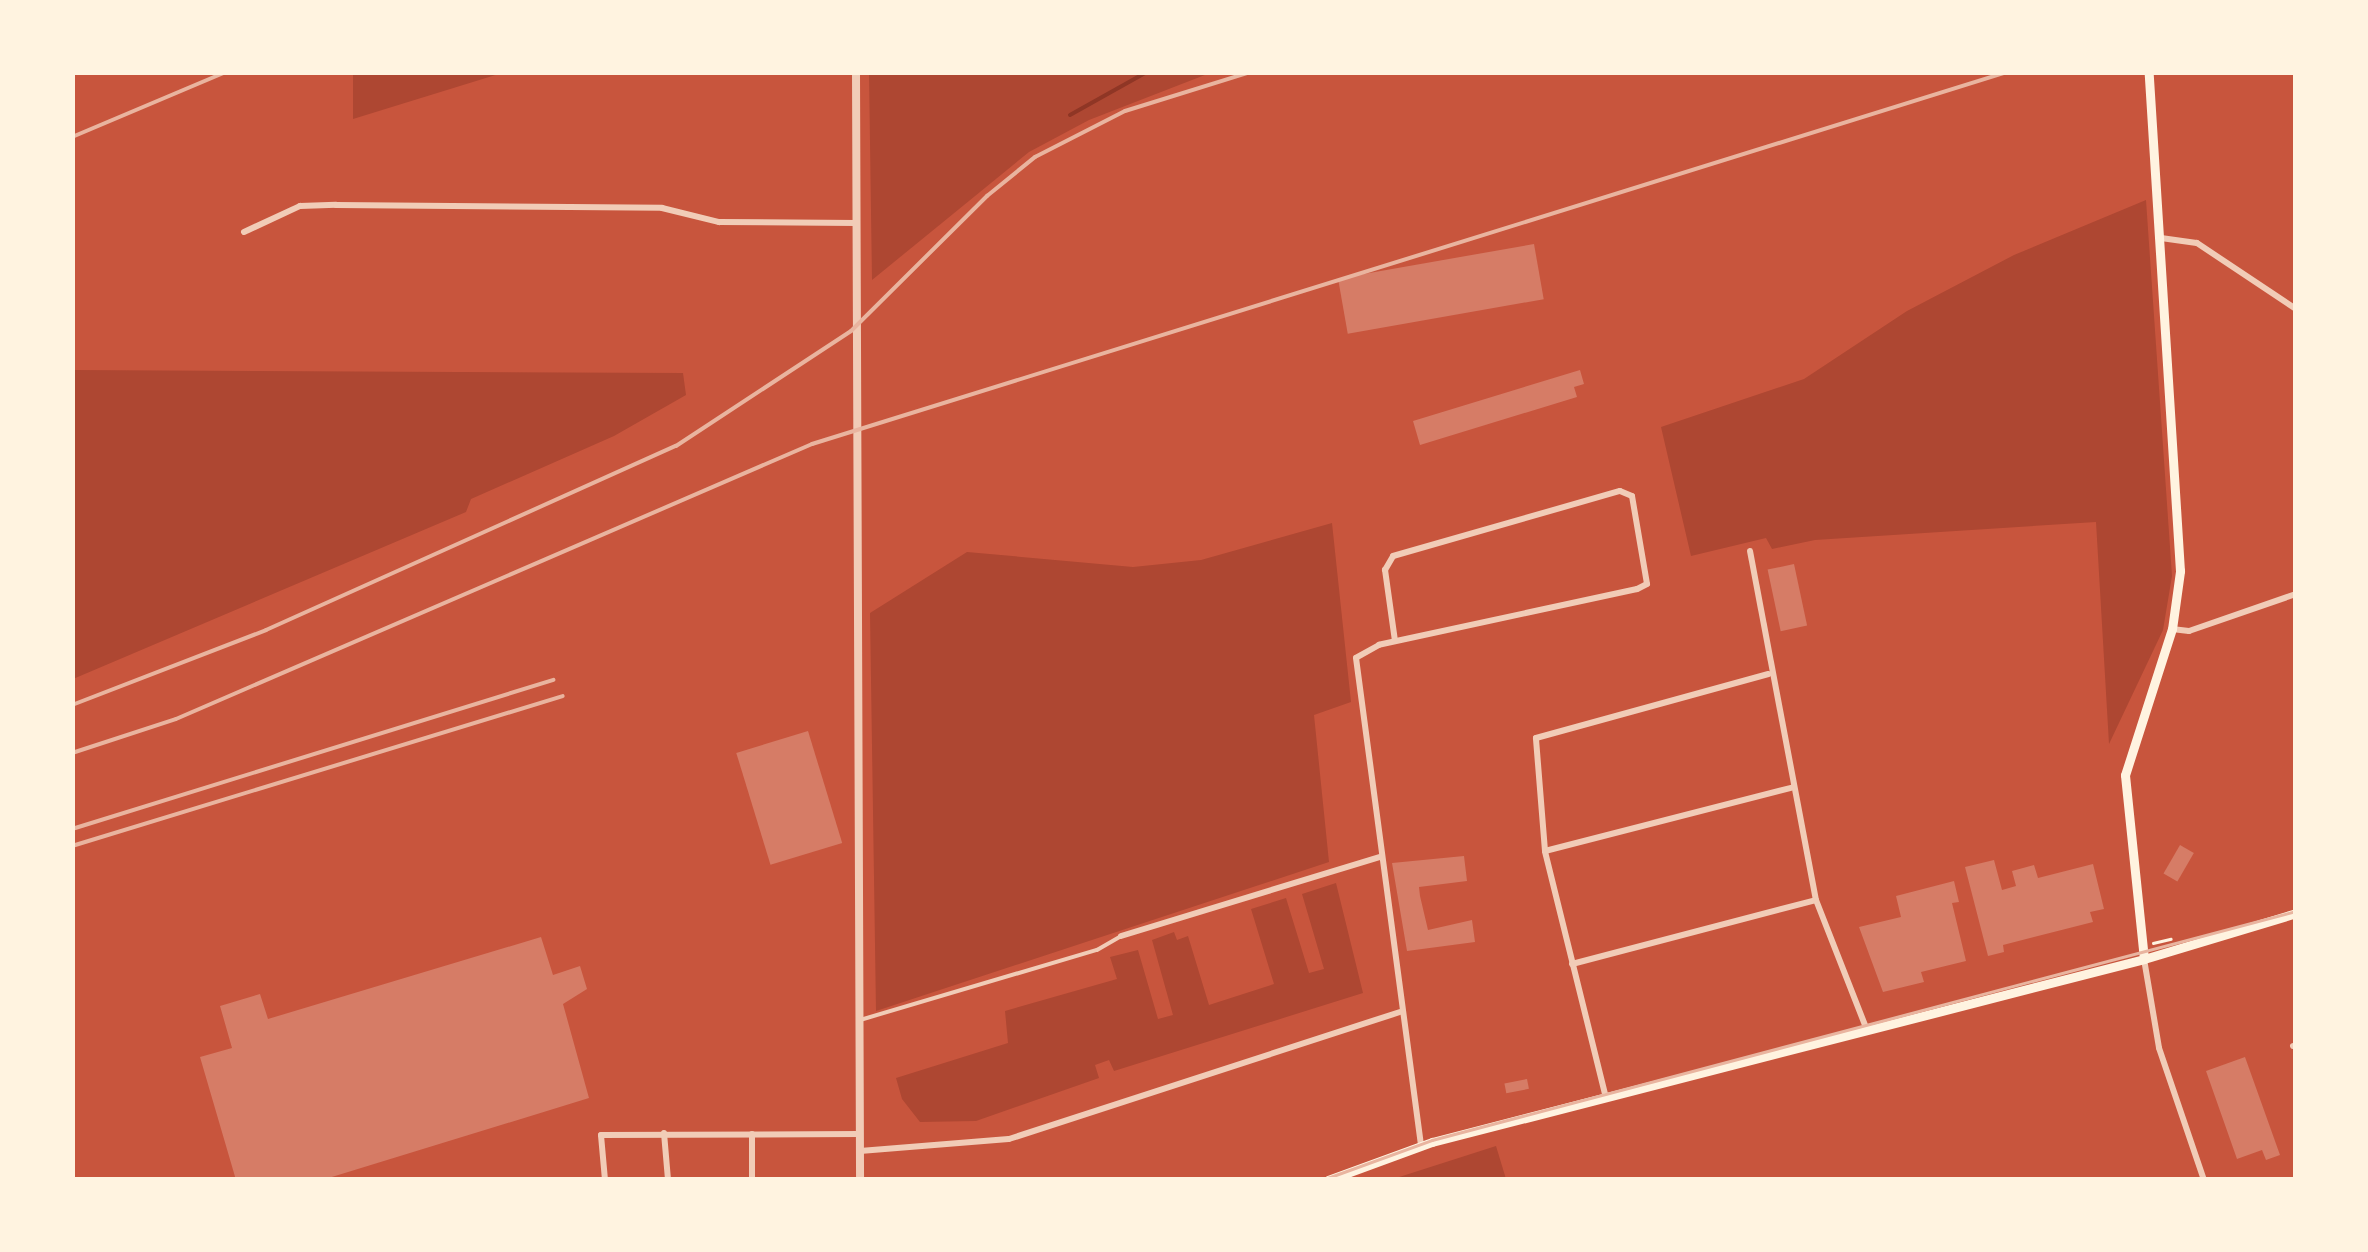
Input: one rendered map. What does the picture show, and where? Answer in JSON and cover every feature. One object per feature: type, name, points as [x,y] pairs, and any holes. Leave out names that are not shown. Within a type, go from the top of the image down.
[{"type":"main road","points":[[2144,959],[2124,775],[2172,629],[2180,558],[2149,72]]},
{"type":"main road","points":[[1328,1180],[1420,1146],[2144,959],[2296,913]]},
{"type":"street","points":[[856,72],[860,1180]]},
{"type":"street","points":[[244,232],[300,206],[336,205],[662,208],[720,222],[856,222]]},
{"type":"street","points":[[2161,238],[2197,243],[2296,309]]},
{"type":"street","points":[[1395,642],[1385,570],[1392,556],[1620,491],[1632,496],[1647,584],[1395,642],[1379,645],[1356,658],[1420,1146]]},
{"type":"street","points":[[1750,550],[1768,674],[1816,900],[1867,1030]]},
{"type":"street","points":[[2172,629],[2199,628],[2296,594]]},
{"type":"street","points":[[1606,1098],[1545,851],[1538,734],[1768,674]]},
{"type":"street","points":[[1545,851],[1791,788]]},
{"type":"street","points":[[1121,936],[1380,857]]},
{"type":"street","points":[[1572,964],[1816,900]]},
{"type":"street","points":[[2144,959],[2159,1048],[2204,1180]]},
{"type":"street","points":[[860,1150],[1008,1139],[1400,1012]]},
{"type":"street","points":[[664,1133],[668,1180]]},
{"type":"street","points":[[752,1134],[752,1180]]},
{"type":"street","points":[[605,1180],[601,1135],[860,1134]]},
{"type":"lane","points":[[860,1020],[1097,950],[1121,936]]},
{"type":"shaded area","points":[[353,72],[502,73],[353,119]]},
{"type":"shaded area","points":[[869,72],[1210,73],[1089,120],[1029,152],[872,280]]},
{"type":"shaded area","points":[[2146,200],[2172,576],[2163,630],[2109,744],[2096,522],[1815,540],[1772,549],[1766,538],[1691,556],[1661,427],[1804,379],[1907,311],[2014,255]]},
{"type":"shaded area","points":[[72,370],[683,373],[686,395],[614,436],[471,499],[466,512],[73,679]]},
{"type":"shaded area","points":[[1332,523],[1351,702],[1314,715],[1329,862],[876,1011],[870,613],[967,552],[1133,567],[1201,560]]},
{"type":"shaded area","points":[[1336,883],[1363,993],[1114,1071],[1109,1060],[1095,1065],[1099,1078],[976,1121],[920,1122],[902,1099],[896,1078],[1008,1043],[1005,1011],[1117,979],[1110,957],[1138,950],[1158,1019],[1173,1015],[1152,940],[1174,932],[1177,940],[1188,936],[1209,1005],[1274,984],[1251,909],[1286,898],[1309,973],[1324,969],[1302,894]]},
{"type":"shaded area","points":[[1496,1146],[1506,1179],[1393,1179]]},
{"type":"building","points":[[1534,244],[1544,299],[1348,334],[1338,279]]},
{"type":"building","points":[[1580,370],[1584,384],[1574,387],[1577,397],[1420,445],[1413,421]]},
{"type":"building","points":[[1794,564],[1807,626],[1781,631],[1768,570]]},
{"type":"building","points":[[808,731],[842,843],[770,865],[736,753]]},
{"type":"building","points":[[2180,845],[2194,853],[2177,882],[2164,874]]},
{"type":"building","points":[[1464,856],[1467,881],[1419,887],[1420,896],[1428,930],[1472,920],[1475,942],[1407,951],[1392,863]]},
{"type":"building","points":[[1994,860],[2002,890],[2016,886],[2012,871],[2034,865],[2038,878],[2093,864],[2104,909],[2090,912],[2093,922],[2003,945],[2004,952],[1988,956],[1965,867]]},
{"type":"building","points":[[1954,881],[1959,902],[1952,903],[1966,961],[1921,972],[1924,982],[1883,992],[1859,927],[1901,917],[1896,896]]},
{"type":"building","points":[[541,937],[553,975],[580,966],[587,989],[563,1004],[589,1098],[322,1180],[236,1180],[200,1057],[232,1048],[220,1006],[260,994],[268,1019]]},
{"type":"building","points":[[2245,1057],[2280,1155],[2266,1160],[2262,1150],[2237,1159],[2206,1071]]},
{"type":"building","points":[[1527,1079],[1529,1089],[1506,1093],[1504,1083]]},
{"type":"waterway","points":[[1070,115],[1147,72]]},
{"type":"tram line","points":[[1322,1180],[1432,1140],[2296,911]]},
{"type":"railway","points":[[72,137],[226,72]]},
{"type":"railway","points":[[72,705],[266,630],[676,446],[851,331],[987,196],[1035,157],[1125,111],[1250,72]]},
{"type":"railway","points":[[72,753],[176,719],[812,444],[2007,72]]},
{"type":"railway","points":[[72,829],[553,680]]},
{"type":"railway","points":[[72,846],[563,696]]}]
